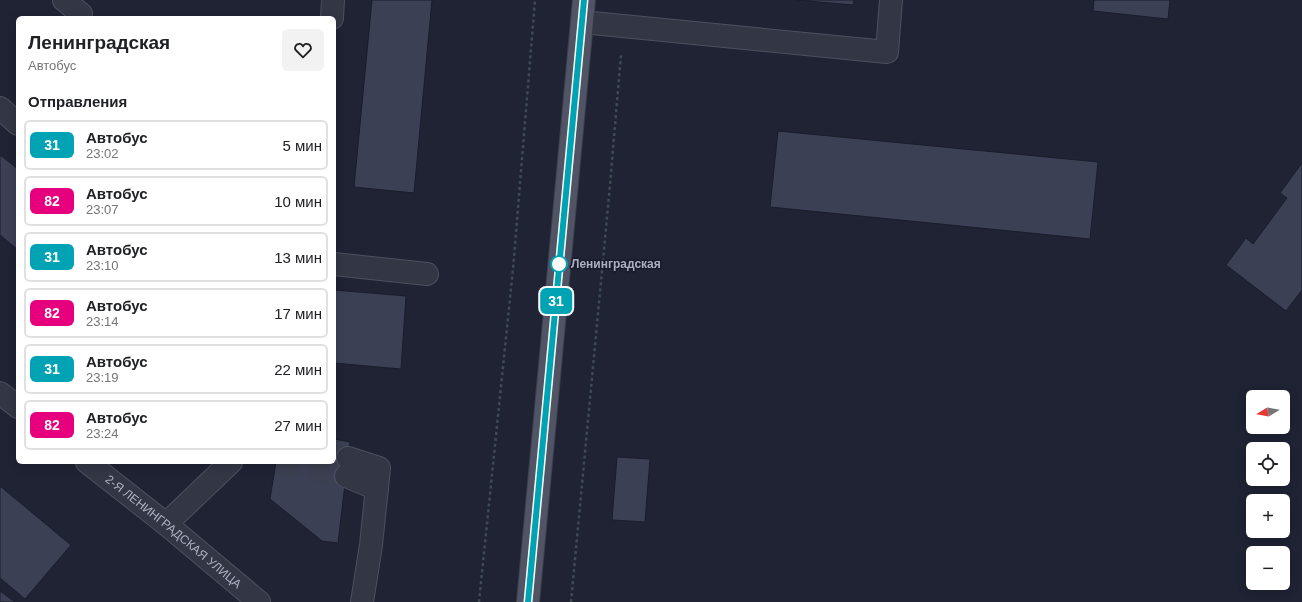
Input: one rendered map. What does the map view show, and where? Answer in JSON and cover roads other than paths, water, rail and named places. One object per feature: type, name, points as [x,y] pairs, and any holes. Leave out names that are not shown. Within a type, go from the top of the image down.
[{"type":"main road","points":[[528,602],[584,0]]},
{"type":"street","points":[[64,0],[81,14]]},
{"type":"street","points":[[332,16],[333,0]]},
{"type":"street","points":[[582,22],[887,52],[891,0]]},
{"type":"street","points":[[0,108],[16,122]]},
{"type":"street","points":[[336,264],[427,274]]},
{"type":"street","points":[[0,393],[16,405]]},
{"type":"street","name":"2-Я ЛЕНИНГРАДСКАЯ УЛИЦА","points":[[90,464],[166,524],[259,602]]},
{"type":"street","points":[[166,524],[229,464]]},
{"type":"street","points":[[347,467],[377,488],[371,545],[362,602]]},
{"type":"tunnel","points":[[336,456],[348,458]]},
{"type":"tunnel","points":[[287,464],[346,476]]},
{"type":"place","name":"Ленинградская","points":[[559,264]]}]
